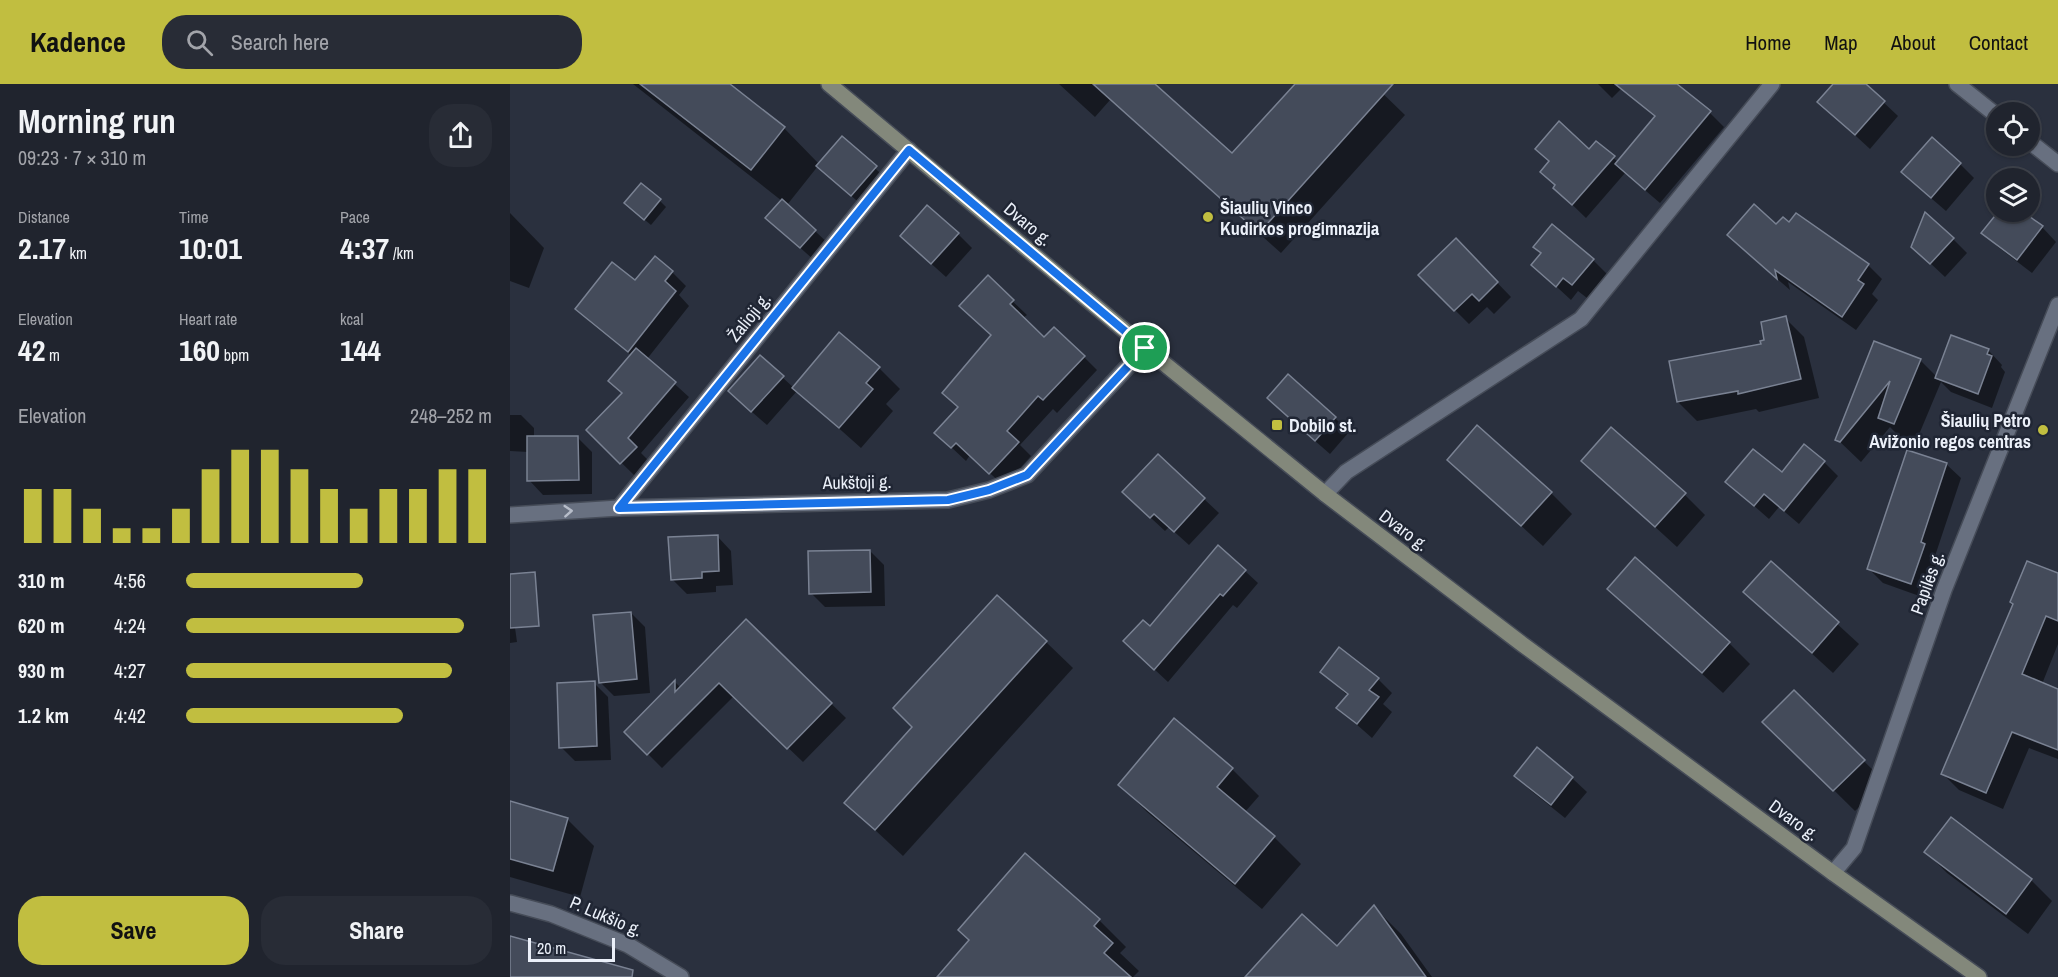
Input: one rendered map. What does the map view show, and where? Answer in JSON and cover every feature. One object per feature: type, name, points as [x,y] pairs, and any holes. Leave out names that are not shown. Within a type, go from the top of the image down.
[{"type":"main road","name":"Dvaro g.","points":[[828,84],[1145,348],[1325,494],[1522,644],[1833,873],[1979,977]]},
{"type":"street","points":[[1325,494],[1346,472],[1581,319],[1772,84]]},
{"type":"street","points":[[1957,84],[1986,107]]},
{"type":"street","name":"Žalioji g.","points":[[619,508],[909,150]]},
{"type":"street","points":[[2040,150],[2058,164]]},
{"type":"street","name":"Papilės g.","points":[[1833,873],[1854,848],[1944,590],[2058,305]]},
{"type":"street","name":"Aukštoji g.","points":[[510,515],[619,508],[948,500],[989,490],[1027,475],[1145,348]]},
{"type":"street","name":"P. Lukšio g.","points":[[510,903],[551,914],[627,945],[681,977]]},
{"type":"building","points":[[640,84],[730,84],[785,127],[751,170]]},
{"type":"building","points":[[1093,84],[1155,84],[1232,153],[1295,84],[1393,84],[1259,233]]},
{"type":"building","points":[[1615,84],[1677,84],[1711,111],[1645,190],[1615,164],[1655,116]]},
{"type":"building","points":[[1833,84],[1866,84],[1885,101],[1855,135],[1817,102]]},
{"type":"building","points":[[1559,121],[1589,149],[1596,141],[1615,156],[1572,205],[1553,188],[1555,185],[1540,172],[1549,161],[1535,149]]},
{"type":"building","points":[[842,136],[877,166],[851,196],[816,166]]},
{"type":"building","points":[[1932,137],[1961,163],[1931,198],[1901,172]]},
{"type":"building","points":[[641,183],[661,199],[644,220],[624,203]]},
{"type":"building","points":[[782,199],[816,230],[800,248],[765,218]]},
{"type":"building","points":[[1754,204],[1776,224],[1783,217],[1789,222],[1796,213],[1869,264],[1858,280],[1864,284],[1842,317],[1775,270],[1777,279],[1727,235]]},
{"type":"building","points":[[927,205],[959,233],[931,264],[900,236]]},
{"type":"building","points":[[1925,212],[1954,238],[1930,264],[1911,247]]},
{"type":"building","points":[[1990,222],[2037,222],[2043,226],[2017,260],[1981,233]]},
{"type":"building","points":[[1552,224],[1594,259],[1572,285],[1563,278],[1556,287],[1531,265],[1541,253],[1533,247]]},
{"type":"building","points":[[1456,238],[1498,282],[1479,301],[1472,294],[1454,311],[1418,275]]},
{"type":"building","points":[[655,256],[673,271],[665,281],[676,291],[628,352],[575,309],[612,262],[635,280]]},
{"type":"building","points":[[988,275],[1014,300],[1010,304],[1044,337],[1054,327],[1085,356],[1043,400],[1038,396],[1007,431],[1019,442],[989,474],[956,443],[951,448],[934,433],[958,407],[942,393],[991,335],[959,306]]},
{"type":"building","points":[[1786,316],[1801,379],[1738,394],[1738,391],[1677,402],[1669,361],[1761,344],[1760,341],[1764,340],[1761,322]]},
{"type":"building","points":[[839,332],[880,367],[866,383],[873,389],[839,428],[792,388]]},
{"type":"building","points":[[1951,335],[1989,349],[1987,354],[1992,356],[1978,394],[1935,378]]},
{"type":"building","points":[[1874,341],[1921,359],[1894,424],[1878,418],[1890,381],[1840,442],[1835,440]]},
{"type":"building","points":[[636,348],[676,382],[628,438],[637,447],[620,464],[586,430],[622,393],[608,381]]},
{"type":"building","points":[[760,355],[784,376],[751,412],[728,391]]},
{"type":"building","points":[[1288,374],[1336,417],[1315,441],[1267,398]]},
{"type":"building","points":[[1477,425],[1552,492],[1521,526],[1447,460]]},
{"type":"building","points":[[1611,427],[1686,493],[1655,527],[1581,461]]},
{"type":"building","points":[[527,436],[578,436],[579,480],[527,481]]},
{"type":"building","points":[[1804,444],[1825,461],[1784,511],[1764,494],[1754,506],[1725,482],[1753,449],[1782,472]]},
{"type":"building","points":[[1907,450],[1947,463],[1921,542],[1925,544],[1911,584],[1867,569]]},
{"type":"building","points":[[1158,454],[1205,498],[1174,532],[1154,514],[1150,518],[1122,492]]},
{"type":"building","points":[[718,535],[719,571],[702,572],[702,578],[671,580],[668,537]]},
{"type":"building","points":[[1218,545],[1246,570],[1223,596],[1220,594],[1154,670],[1123,641],[1143,620],[1150,626]]},
{"type":"building","points":[[870,550],[871,592],[809,594],[808,551]]},
{"type":"building","points":[[1635,557],[1730,642],[1702,673],[1607,589]]},
{"type":"building","points":[[1771,561],[1839,622],[1812,653],[1743,592]]},
{"type":"building","points":[[2027,561],[2058,573],[2058,621],[2046,616],[2022,674],[2058,689],[2058,750],[2012,732],[1986,793],[1941,774],[2013,604],[2010,602]]},
{"type":"building","points":[[535,572],[539,626],[510,628],[510,574]]},
{"type":"building","points":[[997,595],[1047,641],[875,830],[844,803],[912,727],[893,708]]},
{"type":"building","points":[[631,612],[637,679],[599,683],[593,615]]},
{"type":"building","points":[[746,619],[832,703],[787,749],[719,683],[647,755],[624,732],[675,680],[675,692]]},
{"type":"building","points":[[1339,647],[1379,678],[1369,690],[1379,697],[1357,724],[1336,708],[1348,694],[1320,672]]},
{"type":"building","points":[[595,681],[597,746],[559,748],[557,683]]},
{"type":"building","points":[[1794,690],[1865,760],[1833,791],[1762,722]]},
{"type":"building","points":[[1174,718],[1233,768],[1217,787],[1275,836],[1235,884],[1118,785]]},
{"type":"building","points":[[1537,747],[1573,777],[1551,805],[1514,776]]},
{"type":"building","points":[[510,801],[568,818],[553,871],[510,859]]},
{"type":"building","points":[[1951,817],[2032,879],[2006,914],[1924,852]]},
{"type":"building","points":[[1025,853],[1100,919],[1094,926],[1113,943],[1104,953],[1131,977],[937,977],[969,940],[958,930]]},
{"type":"building","points":[[1374,905],[1426,977],[1245,977],[1302,914],[1337,946]]},
{"type":"building","points":[[510,936],[633,970],[632,977],[510,977]]},
{"type":"place","name":"Šiaulių Vinco Kudirkos progimnazija","points":[[1208,217]]},
{"type":"place","name":"Dobilo st.","points":[[1277,425]]},
{"type":"place","name":"Šiaulių Petro Avižonio regos centras","points":[[2043,430]]},
{"type":"route","points":[[909,150],[1145,348],[1027,475],[989,490],[948,500],[619,508],[909,150]]}]
